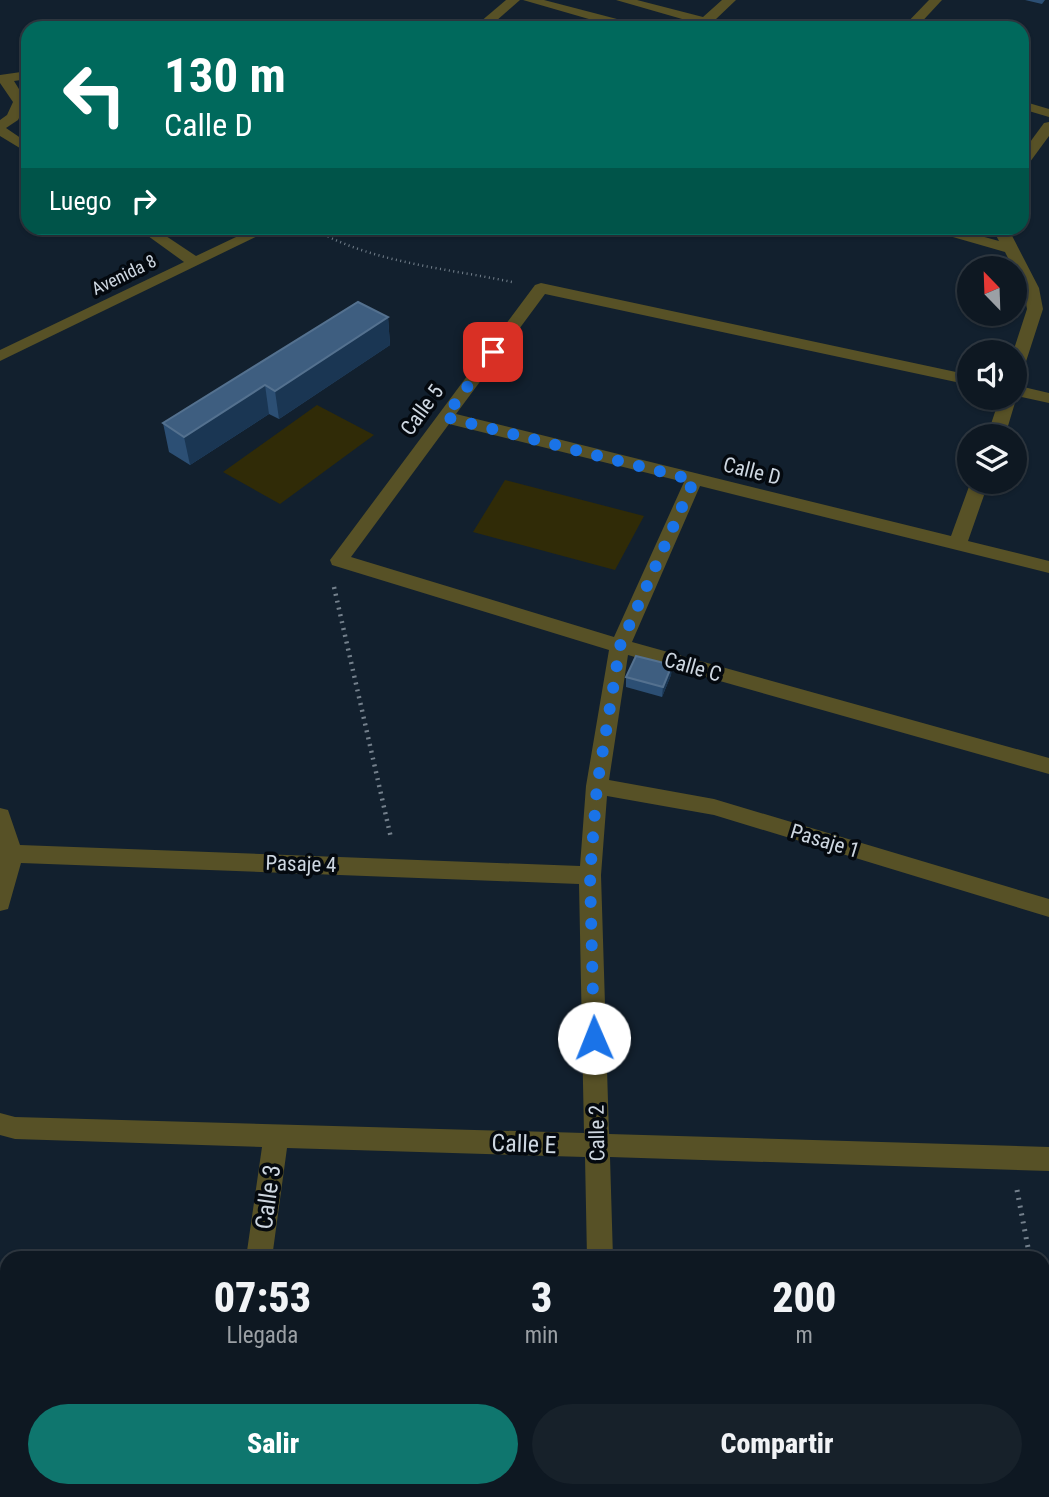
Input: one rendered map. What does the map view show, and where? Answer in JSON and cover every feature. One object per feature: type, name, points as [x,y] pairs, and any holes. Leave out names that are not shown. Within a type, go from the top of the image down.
[{"type":"street","points":[[488,21],[514,0]]},
{"type":"street","points":[[529,0],[608,21]]},
{"type":"street","points":[[622,0],[689,21]]},
{"type":"street","points":[[706,21],[730,0]]},
{"type":"street","points":[[916,21],[936,0]]},
{"type":"street","points":[[21,76],[2,79],[20,102],[13,117],[0,128],[21,144]]},
{"type":"street","points":[[1029,107],[1049,113]]},
{"type":"street","points":[[1029,132],[1047,133]]},
{"type":"street","points":[[1029,155],[1047,133]]},
{"type":"street","points":[[154,235],[195,262]]},
{"type":"street","name":"Avenida 8","points":[[0,356],[251,235]]},
{"type":"street","points":[[962,235],[1011,249]]},
{"type":"street","points":[[1004,235],[1031,288],[1035,309],[1025,340]]},
{"type":"street","points":[[541,288],[957,377]]},
{"type":"street","name":"Calle 5","points":[[339,560],[541,288]]},
{"type":"street","points":[[1027,393],[1049,398]]},
{"type":"street","name":"Calle D","points":[[445,417],[1049,568]]},
{"type":"street","name":"Calle 2","points":[[600,1251],[590,875],[597,786],[620,646],[694,480]]},
{"type":"street","points":[[957,545],[975,494]]},
{"type":"street","name":"Calle C","points":[[339,560],[620,646],[1049,766]]},
{"type":"street","name":"Pasaje 1","points":[[597,786],[714,807],[1049,908]]},
{"type":"street","points":[[0,816],[12,854],[0,902]]},
{"type":"street","name":"Pasaje 4","points":[[12,854],[590,875]]},
{"type":"street","name":"Calle E","points":[[0,1124],[15,1128],[276,1137],[1049,1159]]},
{"type":"street","name":"Calle 3","points":[[260,1251],[276,1137]]},
{"type":"path","points":[[322,235],[362,251],[541,288]]},
{"type":"path","points":[[339,560],[331,576],[398,867]]},
{"type":"path","points":[[1011,1158],[1029,1251]]},
{"type":"shaded area","points":[[317,405],[374,435],[280,504],[223,472]]},
{"type":"shaded area","points":[[505,480],[644,516],[615,570],[473,532]]},
{"type":"building","points":[[358,302],[388,317],[275,391],[265,385],[184,437],[163,423]]},
{"type":"building","points":[[636,656],[672,665],[663,687],[626,677]]},
{"type":"route","points":[[493,352],[445,417],[694,480],[620,646],[597,786],[590,875],[594,1038]]}]
